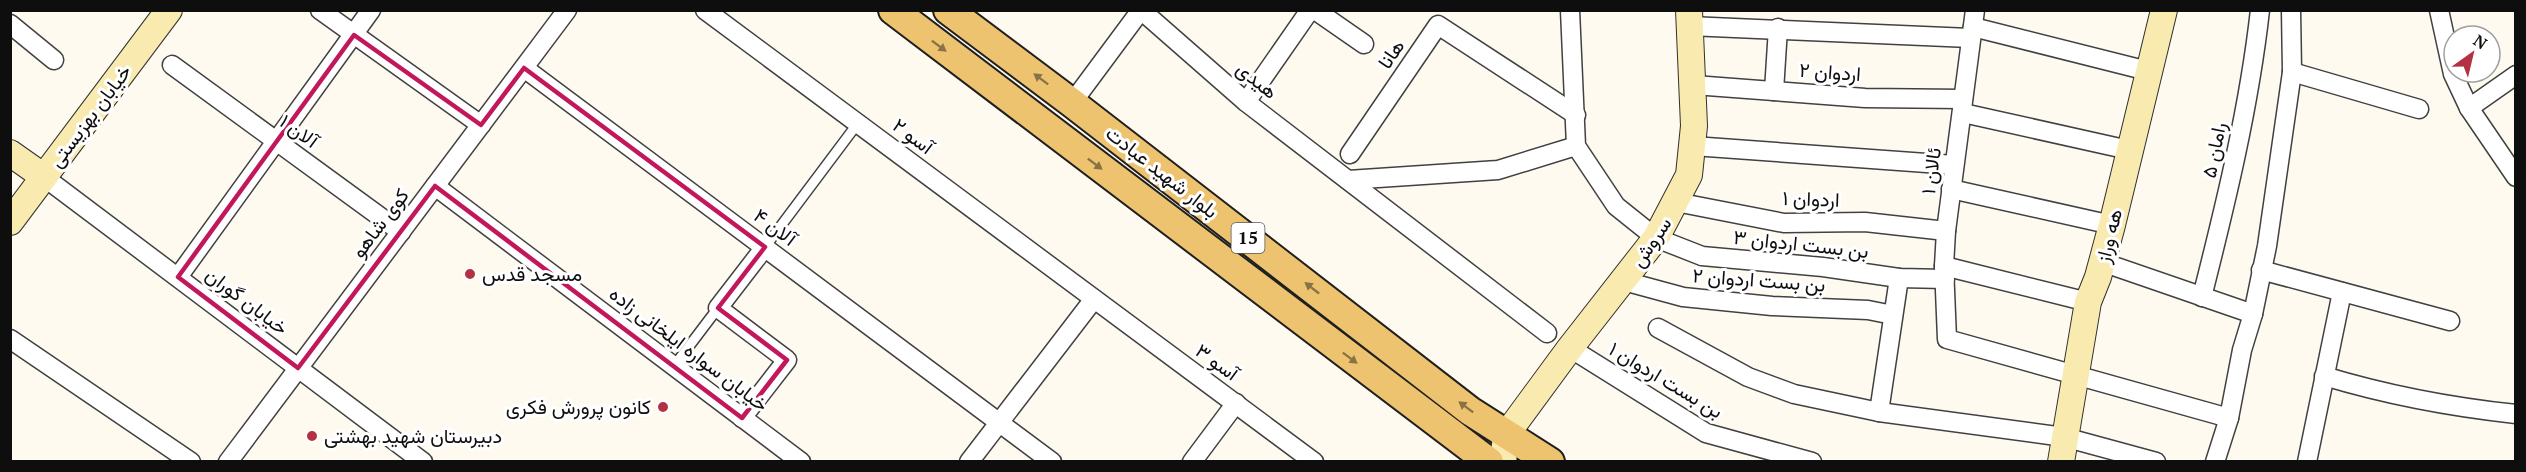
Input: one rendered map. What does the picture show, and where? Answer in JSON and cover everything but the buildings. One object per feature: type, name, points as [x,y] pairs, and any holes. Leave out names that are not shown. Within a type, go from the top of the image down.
[{"type":"main road","name":"بلوار شهید عبادت","points":[[893,10],[1473,457]]},
{"type":"main road","name":"بلوار شهید عبادت","points":[[948,10],[1470,411],[1504,448],[1550,462]]},
{"type":"street","name":"خیابان بهزیستی","points":[[10,222],[38,173],[149,10]]},
{"type":"street","name":"خیابان بهزیستی","points":[[10,197],[38,173],[169,10]]},
{"type":"street","points":[[320,10],[481,125]]},
{"type":"street","points":[[178,277],[371,10]]},
{"type":"street","name":"آسو ۲","points":[[705,10],[1094,299]]},
{"type":"street","points":[[1072,103],[1141,10]]},
{"type":"street","name":"هیدی","points":[[1141,10],[1246,102],[1547,333]]},
{"type":"street","points":[[1246,102],[1310,10]]},
{"type":"street","points":[[1315,10],[1364,44]]},
{"type":"street","points":[[1348,180],[1498,170],[1576,146],[1570,16],[1555,10]]},
{"type":"street","name":"هه وراز","points":[[2063,449],[2088,302],[2112,225],[2164,10]]},
{"type":"street","name":"رامان ۵","points":[[2202,297],[2228,194],[2254,59],[2260,10]]},
{"type":"street","points":[[2215,462],[2229,418],[2242,350],[2253,314],[2267,246],[2292,72],[2291,10]]},
{"type":"street","points":[[2439,10],[2453,74],[2469,108],[2516,177]]},
{"type":"street","name":"کوی شاهو","points":[[228,462],[524,68],[560,13]]},
{"type":"street","points":[[1689,18],[1778,28],[1973,25],[2148,71]]},
{"type":"street","name":"سروش","points":[[1504,448],[1570,348],[1656,238],[1689,175],[1693,146],[1694,85],[1689,18]]},
{"type":"street","points":[[10,24],[54,60]]},
{"type":"street","name":"هانا","points":[[1350,154],[1438,25],[1576,114]]},
{"type":"street","name":"ئالان ۱","points":[[1973,25],[1946,231],[1947,339],[2077,377]]},
{"type":"street","points":[[1774,91],[1778,28]]},
{"type":"street","name":"آلان ۱","points":[[172,65],[400,232]]},
{"type":"street","name":"آلان ۴","points":[[524,68],[1052,462]]},
{"type":"street","points":[[2292,72],[2419,109]]},
{"type":"street","points":[[2469,108],[2516,75]]},
{"type":"street","name":"اردوان ۲","points":[[1694,85],[1963,106],[2129,150]]},
{"type":"street","name":"بن بست اردوان ۳","points":[[1576,146],[1616,206],[1656,238],[1702,255],[1823,267],[1899,279],[1945,272],[2088,302]]},
{"type":"street","points":[[1693,146],[1954,165]]},
{"type":"street","points":[[10,153],[38,173]]},
{"type":"street","name":"خیابان گوران","points":[[38,173],[423,462]]},
{"type":"street","name":"خیابان سواره ایلخانی زاده","points":[[435,186],[801,462]]},
{"type":"street","points":[[1951,189],[2112,225]]},
{"type":"street","name":"اردوان ۱","points":[[1676,202],[1784,223],[1865,222],[1946,231]]},
{"type":"street","points":[[742,418],[787,360],[718,308],[765,247]]},
{"type":"street","points":[[2102,262],[2253,314]]},
{"type":"street","points":[[2261,270],[2450,321]]},
{"type":"street","points":[[1878,412],[1899,279]]},
{"type":"street","name":"بن بست اردوان ۲","points":[[1624,281],[1683,297],[1772,306],[1868,310],[1893,315]]},
{"type":"street","points":[[2307,462],[2342,292]]},
{"type":"street","points":[[969,462],[1094,299]]},
{"type":"street","name":"آسو ۳","points":[[1094,299],[1314,462]]},
{"type":"street","points":[[1658,328],[1748,377],[1794,394],[2063,449],[2156,462]]},
{"type":"street","points":[[10,339],[190,462]]},
{"type":"street","name":"بن بست اردوان ۱","points":[[1570,348],[1706,434],[1812,462]]},
{"type":"street","points":[[2324,376],[2366,389],[2452,407],[2516,414]]},
{"type":"street","points":[[2077,377],[2229,418]]},
{"type":"street","points":[[1192,462],[1236,403]]},
{"type":"street","points":[[1473,457],[1504,448]]},
{"type":"lane","points":[[765,247],[858,123]]},
{"type":"lane","points":[[674,366],[718,308]]},
{"type":"highlighted area","points":[[354,35],[481,125],[524,68],[765,247],[718,308],[787,360],[742,418],[435,186],[298,368],[178,277]]},
{"type":"place","name":"مسجد قدس","points":[[470,274]]},
{"type":"place","name":"کانون پرورش فکری","points":[[663,407]]},
{"type":"place","name":"دبیرستان شهید بهشتی","points":[[312,436]]}]
